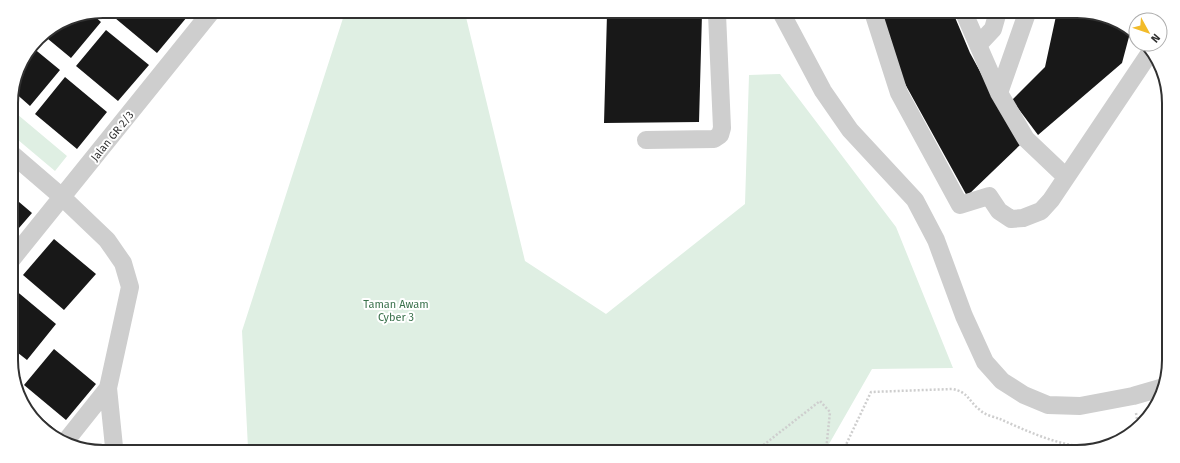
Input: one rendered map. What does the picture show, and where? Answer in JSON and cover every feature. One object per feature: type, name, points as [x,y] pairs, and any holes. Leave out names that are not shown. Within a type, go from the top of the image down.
[{"type":"street","name":"Jalan GR 2/3","points":[[18,252],[206,18]]},
{"type":"street","points":[[646,140],[714,139],[720,135],[722,128],[717,18]]},
{"type":"street","points":[[784,18],[823,91],[850,130],[915,200],[936,240],[964,316],[985,362],[1002,381],[1024,395],[1048,405],[1080,406],[1133,396],[1156,389]]},
{"type":"street","points":[[875,18],[899,93],[960,205],[989,196],[999,211],[1012,218],[1023,218],[1041,211],[1148,56]]},
{"type":"street","points":[[966,18],[999,93],[1026,139],[1066,176]]},
{"type":"street","points":[[978,45],[993,29],[996,18]]},
{"type":"street","points":[[999,93],[1025,18]]},
{"type":"street","points":[[18,159],[62,197],[107,240],[123,263],[130,287],[108,388],[114,445]]},
{"type":"street","points":[[70,437],[108,388]]},
{"type":"path","points":[[846,445],[871,392],[952,389],[963,391],[980,411],[1056,441],[1071,445]]},
{"type":"path","points":[[764,445],[820,401],[830,412],[827,445]]},
{"type":"green space","name":"Taman Awam Cyber 3","points":[[343,18],[466,18],[525,261],[606,314],[745,204],[749,75],[780,74],[896,227],[953,368],[872,369],[828,445],[248,445],[242,331]]},
{"type":"green space","points":[[18,115],[67,156],[55,171],[18,140]]},
{"type":"building","points":[[97,18],[101,22],[71,58],[48,39],[56,32],[66,27]]},
{"type":"building","points":[[115,18],[186,18],[157,53]]},
{"type":"building","points":[[607,18],[702,18],[699,122],[604,123]]},
{"type":"building","points":[[877,18],[955,18],[970,53],[1020,145],[967,196],[899,73]]},
{"type":"building","points":[[1056,18],[1077,18],[1099,21],[1119,29],[1128,35],[1122,63],[1038,135],[1012,100],[1045,67]]},
{"type":"building","points":[[106,30],[149,65],[118,101],[76,66]]},
{"type":"building","points":[[36,51],[60,70],[30,106],[18,96],[21,81],[32,56]]},
{"type":"building","points":[[65,77],[107,112],[77,149],[35,114]]},
{"type":"building","points":[[18,201],[32,213],[18,229]]},
{"type":"building","points":[[54,239],[96,274],[64,310],[23,275]]},
{"type":"building","points":[[18,292],[56,324],[27,360],[18,353]]},
{"type":"building","points":[[54,349],[96,384],[66,420],[24,385]]},
{"type":"building","points":[[39,416],[57,431],[47,424]]}]
